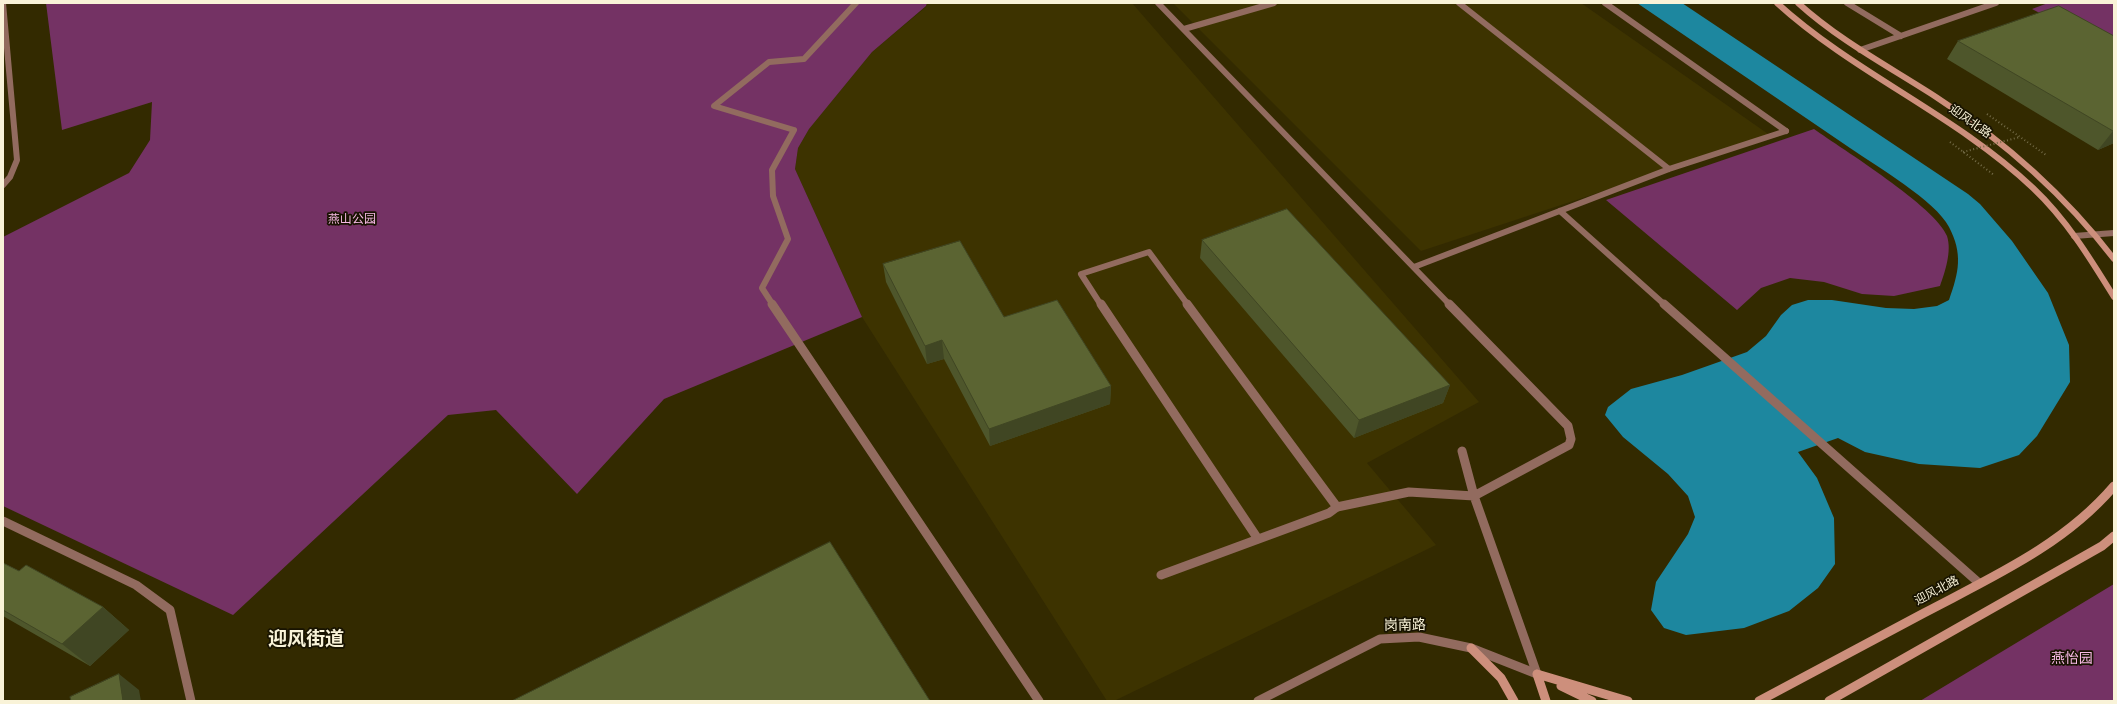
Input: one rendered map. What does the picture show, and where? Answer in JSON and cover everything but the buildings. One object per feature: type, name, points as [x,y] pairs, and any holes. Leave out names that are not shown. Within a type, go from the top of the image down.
[{"type":"street","points":[[3,3],[6,74],[18,160],[10,177],[3,185]]},
{"type":"street","points":[[856,3],[804,59],[769,62],[714,106],[794,130],[772,170],[773,196],[788,239],[762,288],[1040,701]]},
{"type":"street","points":[[1158,3],[1568,426],[1571,439],[1569,444],[1474,496],[1409,492],[1337,507],[1329,513],[1161,575]]},
{"type":"street","points":[[1184,29],[1274,3]]},
{"type":"street","points":[[1459,3],[1669,170]]},
{"type":"street","points":[[1414,267],[1669,170],[1786,131],[1605,3]]},
{"type":"street","name":"迎风北路","points":[[1777,3],[1803,26],[1833,48],[1920,103],[1985,148],[2033,188],[2074,236],[2114,297]]},
{"type":"street","name":"迎风北路","points":[[1798,3],[1821,24],[1979,126],[2041,176],[2096,234],[2114,259]]},
{"type":"street","points":[[1847,3],[1901,36]]},
{"type":"street","points":[[1860,50],[1996,3]]},
{"type":"street","points":[[1560,211],[1979,583]]},
{"type":"street","points":[[2074,236],[2114,233]]},
{"type":"street","points":[[1258,539],[1081,274],[1149,252],[1337,507]]},
{"type":"street","points":[[1462,451],[1474,496],[1546,701]]},
{"type":"street","name":"迎风北路","points":[[1759,701],[2039,550],[2086,516],[2105,498],[2114,486]]},
{"type":"street","points":[[3,521],[136,585],[170,610],[191,701]]},
{"type":"street","points":[[1829,701],[2102,546],[2114,536]]},
{"type":"street","name":"岗南路","points":[[1258,701],[1380,639],[1419,637],[1471,648],[1537,674]]},
{"type":"street","points":[[1471,648],[1501,678],[1514,701]]},
{"type":"street","points":[[1537,674],[1592,701]]},
{"type":"street","points":[[1537,674],[1628,701]]},
{"type":"path","points":[[1983,111],[2046,155]]},
{"type":"path","points":[[1962,152],[2020,136]]},
{"type":"path","points":[[1944,138],[1994,175]]},
{"type":"shaded area","points":[[927,3],[1132,3],[1479,402],[1367,463],[1436,545],[1114,701],[1107,701],[862,317],[795,169],[798,148],[809,129],[872,52],[926,7]]},
{"type":"shaded area","points":[[1173,3],[1581,3],[1771,136],[1421,251]]},
{"type":"green space","name":"燕山公园","points":[[46,3],[927,3],[926,6],[872,52],[809,129],[798,148],[795,169],[862,317],[664,399],[577,494],[496,410],[448,415],[233,615],[3,506],[3,237],[129,173],[150,140],[152,102],[62,130]]},
{"type":"green space","points":[[2048,3],[2114,3],[2114,52],[2032,9]]},
{"type":"green space","points":[[1814,129],[1887,179],[1926,210],[1939,224],[1947,236],[1949,248],[1946,268],[1940,286],[1894,296],[1862,294],[1824,282],[1790,278],[1761,288],[1737,310],[1606,200]]},
{"type":"green space","name":"燕怡园","points":[[2114,584],[2114,701],[1920,701]]},
{"type":"water","points":[[1637,3],[1682,3],[1968,194],[1980,204],[2012,241],[2048,293],[2069,345],[2070,382],[2037,436],[2019,455],[1980,468],[1919,464],[1865,452],[1838,438],[1798,452],[1817,478],[1834,518],[1835,564],[1818,588],[1789,611],[1744,628],[1686,635],[1664,628],[1651,610],[1656,582],[1688,534],[1695,517],[1688,496],[1668,474],[1623,437],[1605,415],[1608,407],[1631,389],[1682,375],[1747,352],[1766,336],[1781,315],[1792,305],[1808,300],[1832,300],[1886,308],[1914,309],[1937,306],[1949,300],[1957,272],[1958,255],[1949,227],[1932,206],[1919,195]]},
{"type":"district","name":"迎风街道","points":[[306,640]]}]
